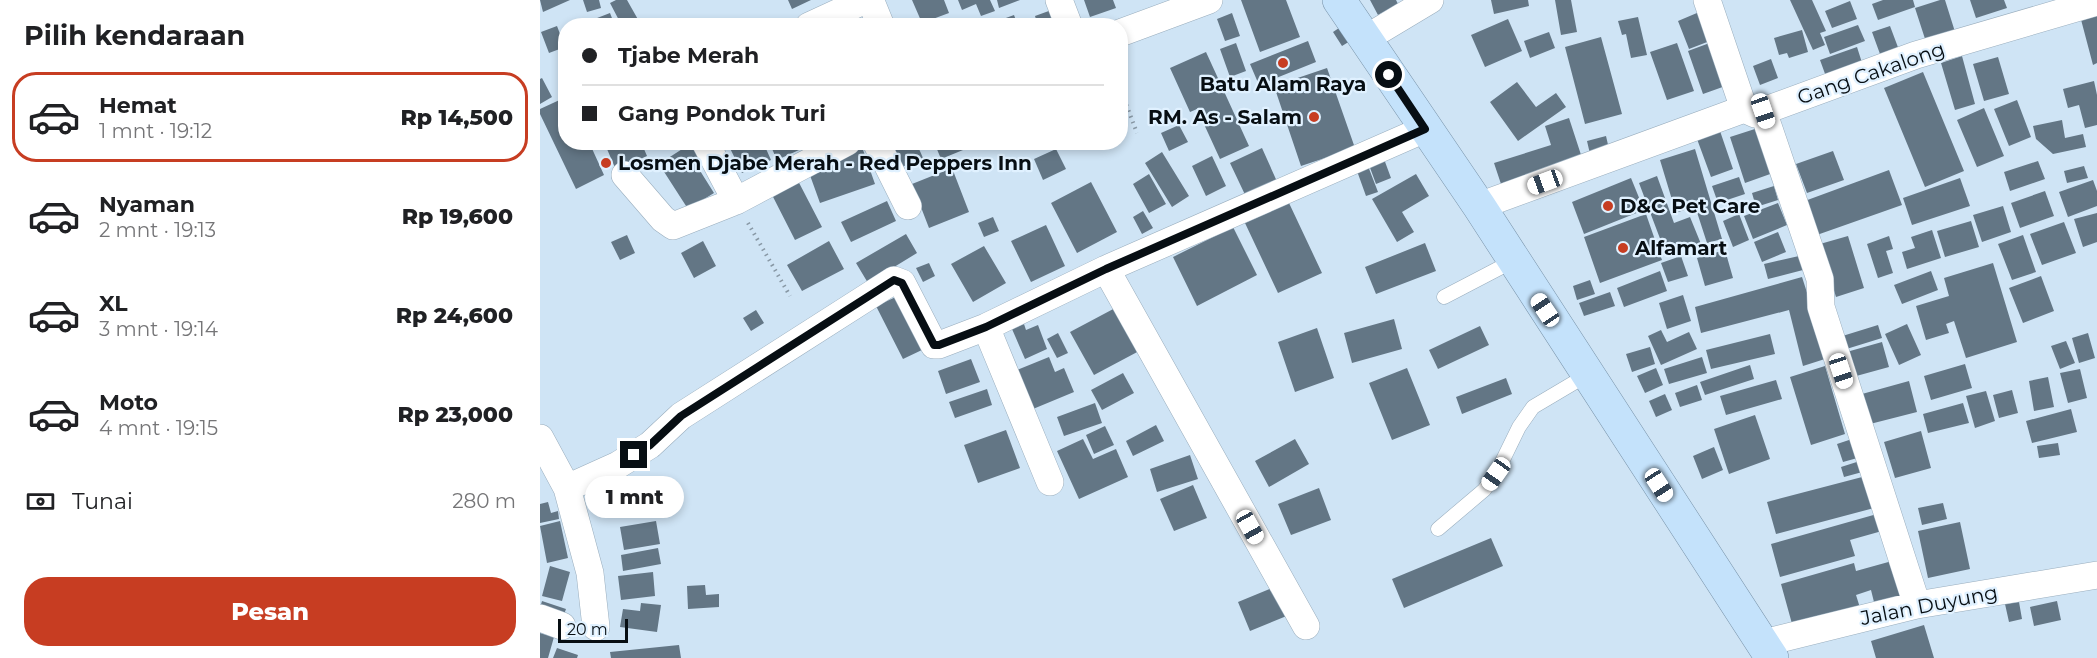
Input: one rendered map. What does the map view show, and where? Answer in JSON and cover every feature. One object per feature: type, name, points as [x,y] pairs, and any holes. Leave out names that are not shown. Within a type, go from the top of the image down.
[{"type":"highway","points":[[1339,0],[1479,207],[1768,651]]},
{"type":"street","points":[[1059,0],[1066,18]]},
{"type":"street","points":[[1128,30],[1209,0]]},
{"type":"street","points":[[1365,39],[1430,0]]},
{"type":"street","points":[[1707,0],[1811,252],[1820,279],[1821,308],[1917,605]]},
{"type":"street","points":[[826,18],[861,2],[867,2],[872,4],[877,18]]},
{"type":"street","name":"Gang Cakalong","points":[[1479,207],[1916,55],[2097,2]]},
{"type":"street","points":[[567,488],[618,465],[650,445],[681,416],[894,280],[902,283],[934,345],[939,345],[986,327],[1106,269],[1425,129]]},
{"type":"street","points":[[709,150],[736,201]]},
{"type":"street","points":[[625,175],[663,219],[673,226],[736,201],[826,150]]},
{"type":"street","points":[[880,150],[908,206]]},
{"type":"street","points":[[1106,269],[1306,626]]},
{"type":"street","points":[[986,327],[1050,482]]},
{"type":"street","points":[[540,438],[567,488],[590,573],[596,627]]},
{"type":"street","name":"Jalan Duyung","points":[[1768,651],[1917,605],[2097,575]]},
{"type":"lane","points":[[1444,297],[1513,261]]},
{"type":"lane","points":[[1438,529],[1484,490],[1496,474],[1533,407],[1587,375]]},
{"type":"path","points":[[1128,109],[1137,133]]},
{"type":"path","points":[[736,201],[790,297]]},
{"type":"building","points":[[540,0],[570,0],[543,12]]},
{"type":"building","points":[[583,0],[599,0],[601,8],[587,12]]},
{"type":"building","points":[[616,0],[627,0],[637,18],[618,18],[610,3]]},
{"type":"building","points":[[788,0],[811,0],[792,9]]},
{"type":"building","points":[[912,0],[944,0],[949,13],[936,18],[920,18]]},
{"type":"building","points":[[958,0],[990,0],[995,11],[981,16],[976,4],[962,10]]},
{"type":"building","points":[[997,0],[1020,0],[999,8]]},
{"type":"building","points":[[1084,0],[1113,0],[1116,8],[1090,17]]},
{"type":"building","points":[[1241,0],[1286,0],[1300,37],[1260,52]]},
{"type":"building","points":[[1370,0],[1396,0],[1398,4],[1378,15]]},
{"type":"building","points":[[1491,0],[1528,0],[1529,6],[1494,14]]},
{"type":"building","points":[[1555,0],[1571,0],[1577,32],[1561,35]]},
{"type":"building","points":[[1790,0],[1812,0],[1826,31],[1820,33],[1825,45],[1813,50]]},
{"type":"building","points":[[1883,0],[1913,0],[1915,7],[1878,20],[1872,4]]},
{"type":"building","points":[[1945,0],[1956,35],[1927,45],[1915,8]]},
{"type":"building","points":[[1970,0],[2004,0],[2007,8],[1976,18]]},
{"type":"building","points":[[1850,1],[1857,19],[1832,28],[1825,11]]},
{"type":"building","points":[[2097,7],[2097,63],[2093,65],[2079,12]]},
{"type":"building","points":[[1057,8],[1060,18],[1036,18],[1035,16]]},
{"type":"building","points":[[1704,10],[1715,39],[1689,49],[1678,21]]},
{"type":"building","points":[[610,13],[612,18],[597,18]]},
{"type":"building","points":[[1232,13],[1240,36],[1225,41],[1217,19]]},
{"type":"building","points":[[1638,17],[1647,55],[1631,58],[1626,34],[1622,35],[1618,21]]},
{"type":"building","points":[[1508,19],[1522,51],[1485,67],[1471,35]]},
{"type":"building","points":[[1345,24],[1355,38],[1342,46],[1333,32]]},
{"type":"building","points":[[1858,25],[1865,41],[1830,54],[1824,37]]},
{"type":"building","points":[[557,26],[558,50],[549,53],[541,32]]},
{"type":"building","points":[[1890,26],[1902,58],[1884,65],[1872,32]]},
{"type":"building","points":[[1802,30],[1808,52],[1789,58],[1787,53],[1779,55],[1774,38]]},
{"type":"building","points":[[1549,32],[1555,48],[1530,58],[1524,41]]},
{"type":"building","points":[[1601,37],[1622,114],[1585,124],[1565,47]]},
{"type":"building","name":"Batu Alam Raya","points":[[1308,41],[1316,62],[1259,85],[1250,64]]},
{"type":"building","points":[[1715,41],[1731,84],[1703,94],[1688,51]]},
{"type":"building","points":[[1236,43],[1246,71],[1230,77],[1220,49]]},
{"type":"building","points":[[1677,43],[1694,91],[1667,100],[1650,52]]},
{"type":"building","points":[[1857,47],[1864,69],[1828,82],[1820,60]]},
{"type":"building","points":[[1206,52],[1249,146],[1220,159],[1197,109],[1190,112],[1170,68]]},
{"type":"building","points":[[1962,56],[1975,104],[1955,110],[1941,63]]},
{"type":"building","points":[[1998,57],[2009,94],[1984,101],[1973,64]]},
{"type":"building","points":[[1771,59],[1778,78],[1760,85],[1753,66]]},
{"type":"building","name":"RM. As - Salam","points":[[1327,68],[1355,148],[1301,166],[1274,86]]},
{"type":"building","points":[[1923,72],[1964,171],[1925,187],[1884,88]]},
{"type":"building","points":[[542,78],[552,97],[540,104],[540,79]]},
{"type":"building","points":[[2094,81],[2097,95],[2097,125],[2085,128],[2079,105],[2068,108],[2063,89]]},
{"type":"building","points":[[1517,82],[1536,107],[1556,93],[1566,107],[1518,141],[1490,102]]},
{"type":"building","points":[[2017,100],[2031,137],[2009,146],[1994,109]]},
{"type":"building","points":[[558,101],[558,150],[593,150],[604,175],[576,189],[540,114],[540,109]]},
{"type":"building","points":[[1984,108],[2004,156],[1977,167],[1957,120]]},
{"type":"building","points":[[1569,118],[1584,164],[1503,190],[1494,163],[1551,145],[1545,126]]},
{"type":"building","points":[[2062,120],[2065,138],[2083,134],[2086,147],[2053,154],[2036,139],[2033,126]]},
{"type":"building","points":[[1179,125],[1188,142],[1169,151],[1161,133]]},
{"type":"building","points":[[1758,128],[1773,173],[1745,183],[1730,137]]},
{"type":"building","points":[[1720,131],[1733,169],[1711,177],[1697,139]]},
{"type":"building","points":[[1606,136],[1609,149],[1590,154],[1587,141]]},
{"type":"building","points":[[1262,148],[1279,186],[1248,201],[1230,163]]},
{"type":"building","points":[[1695,149],[1722,239],[1707,243],[1695,206],[1676,213],[1660,160]]},
{"type":"building","points":[[607,150],[644,150],[647,156],[616,170]]},
{"type":"building","points":[[681,150],[701,150],[709,158],[697,166],[714,193],[688,209],[659,164]]},
{"type":"building","points":[[731,150],[767,150],[771,160],[742,173]]},
{"type":"building","points":[[773,150],[799,150],[777,160]]},
{"type":"building","points":[[854,150],[863,150],[875,184],[820,203],[807,167]]},
{"type":"building","points":[[895,150],[920,150],[923,158],[902,167]]},
{"type":"building","points":[[937,150],[963,150],[941,159]]},
{"type":"building","points":[[1056,150],[1066,169],[1043,180],[1034,159]]},
{"type":"building","points":[[1833,151],[1844,180],[1807,193],[1796,164]]},
{"type":"building","points":[[1162,152],[1189,196],[1172,207],[1145,163]]},
{"type":"building","points":[[1212,156],[1226,186],[1206,196],[1192,166]]},
{"type":"building","points":[[1384,159],[1391,178],[1376,184],[1369,165]]},
{"type":"building","points":[[2038,161],[2045,179],[2010,191],[2004,172]]},
{"type":"building","points":[[1368,166],[1378,192],[1366,196],[1357,171]]},
{"type":"building","points":[[2084,166],[2088,178],[2067,183],[2064,171]]},
{"type":"building","points":[[952,168],[969,212],[929,228],[912,184]]},
{"type":"building","points":[[1889,170],[1902,205],[1814,236],[1802,202]]},
{"type":"building","points":[[1149,174],[1166,204],[1149,213],[1133,184]]},
{"type":"building","points":[[1416,174],[1429,196],[1402,212],[1414,232],[1397,242],[1372,199]]},
{"type":"building","points":[[795,175],[822,227],[795,240],[769,189]]},
{"type":"building","points":[[1657,176],[1674,223],[1690,217],[1701,244],[1667,257],[1639,183]]},
{"type":"building","points":[[1739,177],[1745,194],[1718,203],[1712,186]]},
{"type":"building","name":"D&C Pet Care","points":[[1631,178],[1644,210],[1584,234],[1572,202]]},
{"type":"building","points":[[1960,178],[1970,206],[1912,225],[1903,198]]},
{"type":"building","points":[[2093,180],[2097,191],[2097,206],[2068,217],[2059,192]]},
{"type":"building","points":[[1091,182],[1117,232],[1077,253],[1051,203]]},
{"type":"building","points":[[1774,186],[1778,200],[1756,207],[1752,193]]},
{"type":"building","points":[[2045,191],[2054,216],[2020,228],[2011,203]]},
{"type":"building","points":[[887,201],[896,221],[851,242],[841,222]]},
{"type":"building","points":[[1289,203],[1322,273],[1278,293],[1245,223]]},
{"type":"building","points":[[1778,203],[1787,225],[1753,239],[1744,216]]},
{"type":"building","points":[[2003,206],[2011,232],[1982,242],[1973,215]]},
{"type":"building","points":[[1143,211],[1153,228],[1142,234],[1133,217]]},
{"type":"building","points":[[2097,213],[2097,242],[2083,247],[2074,219]]},
{"type":"building","name":"Alfamart","points":[[1646,214],[1662,260],[1600,283],[1584,237]]},
{"type":"building","points":[[1739,214],[1749,240],[1733,247],[1723,221]]},
{"type":"building","points":[[993,217],[999,231],[984,237],[978,223]]},
{"type":"building","points":[[1971,221],[1979,247],[1945,257],[1937,231]]},
{"type":"building","points":[[2064,222],[2076,253],[2042,265],[2030,234]]},
{"type":"building","points":[[1046,225],[1065,266],[1031,282],[1011,241]]},
{"type":"building","points":[[1233,227],[1257,275],[1197,306],[1173,257]]},
{"type":"building","points":[[1932,230],[1941,258],[1907,269],[1902,252],[1915,248],[1911,237]]},
{"type":"building","points":[[1778,232],[1786,252],[1762,262],[1754,242]]},
{"type":"building","points":[[906,234],[917,253],[868,283],[856,263]]},
{"type":"building","points":[[627,235],[635,253],[620,260],[611,242]]},
{"type":"building","points":[[2023,235],[2036,272],[2012,280],[1998,244]]},
{"type":"building","points":[[1848,236],[1864,288],[1836,297],[1820,244]]},
{"type":"building","points":[[1889,236],[1893,249],[1886,251],[1893,273],[1878,278],[1867,244]]},
{"type":"building","points":[[703,241],[716,266],[694,278],[681,253]]},
{"type":"building","points":[[829,241],[844,269],[802,291],[787,265]]},
{"type":"building","points":[[1425,243],[1436,271],[1376,294],[1365,267]]},
{"type":"building","points":[[984,246],[1006,283],[973,302],[951,264]]},
{"type":"building","points":[[1725,250],[1733,278],[1705,286],[1697,258]]},
{"type":"building","points":[[1681,256],[1688,276],[1668,282],[1661,263]]},
{"type":"building","points":[[1799,256],[1803,270],[1768,279],[1764,264]]},
{"type":"building","points":[[929,263],[935,276],[923,282],[916,268]]},
{"type":"building","points":[[1993,263],[2017,342],[1966,358],[1954,321],[1946,324],[1949,333],[1926,340],[1916,306],[1949,296],[1944,278]]},
{"type":"building","points":[[1660,271],[1667,291],[1624,307],[1617,288]]},
{"type":"building","points":[[1931,271],[1938,290],[1902,304],[1894,285]]},
{"type":"building","points":[[2041,276],[2054,311],[2023,323],[2009,288]]},
{"type":"building","points":[[1802,277],[1828,358],[1803,366],[1789,310],[1701,333],[1695,307]]},
{"type":"building","points":[[1590,280],[1595,294],[1577,300],[1573,286]]},
{"type":"building","points":[[1610,292],[1615,306],[1584,316],[1579,303]]},
{"type":"building","points":[[1683,295],[1691,321],[1667,329],[1659,303]]},
{"type":"building","points":[[898,296],[924,349],[903,359],[876,306]]},
{"type":"building","points":[[1117,307],[1141,350],[1094,375],[1070,332]]},
{"type":"building","points":[[756,310],[764,323],[751,331],[743,318]]},
{"type":"building","points":[[1394,319],[1402,349],[1352,363],[1344,333]]},
{"type":"building","points":[[1024,324],[1026,330],[1038,325],[1047,349],[1025,359],[1012,329]]},
{"type":"building","points":[[1907,324],[1921,355],[1899,365],[1885,334]]},
{"type":"building","points":[[1878,325],[1882,338],[1840,351],[1836,338]]},
{"type":"building","points":[[1480,326],[1489,345],[1438,369],[1429,350]]},
{"type":"building","points":[[1317,328],[1334,378],[1295,392],[1278,342]]},
{"type":"building","points":[[1661,330],[1667,342],[1689,332],[1697,349],[1661,365],[1648,336]]},
{"type":"building","points":[[1058,333],[1068,353],[1057,358],[1047,339]]},
{"type":"building","points":[[2088,333],[2095,358],[2079,363],[2072,338]]},
{"type":"building","points":[[1770,334],[1775,354],[1711,369],[1706,350]]},
{"type":"building","points":[[2066,341],[2075,363],[2060,369],[2051,346]]},
{"type":"building","points":[[1882,342],[1889,367],[1849,378],[1843,353]]},
{"type":"building","points":[[1650,347],[1655,364],[1632,372],[1626,354]]},
{"type":"building","points":[[1049,357],[1055,372],[1064,368],[1074,392],[1033,409],[1017,370]]},
{"type":"building","points":[[1702,357],[1707,373],[1669,384],[1664,369]]},
{"type":"building","points":[[971,359],[980,382],[946,394],[938,371]]},
{"type":"building","points":[[1965,364],[1972,388],[1931,400],[1924,376]]},
{"type":"building","points":[[1750,365],[1754,379],[1705,395],[1700,382]]},
{"type":"building","points":[[1825,366],[1845,434],[1811,445],[1790,377]]},
{"type":"building","points":[[1407,368],[1430,425],[1392,440],[1369,383]]},
{"type":"building","points":[[1656,368],[1663,385],[1645,393],[1637,376]]},
{"type":"building","points":[[2080,369],[2087,398],[2068,403],[2060,373]]},
{"type":"building","points":[[1123,373],[1134,393],[1102,410],[1091,390]]},
{"type":"building","points":[[2048,377],[2054,407],[2034,411],[2029,381]]},
{"type":"building","points":[[1506,378],[1512,394],[1462,414],[1456,397]]},
{"type":"building","points":[[1776,380],[1782,399],[1726,415],[1720,396]]},
{"type":"building","points":[[1909,381],[1917,412],[1870,424],[1862,394]]},
{"type":"building","points":[[1697,385],[1702,400],[1680,407],[1675,393]]},
{"type":"building","points":[[987,389],[992,405],[955,418],[949,402]]},
{"type":"building","points":[[2012,390],[2018,413],[1999,418],[1993,395]]},
{"type":"building","points":[[1986,391],[1995,421],[1975,428],[1966,396]]},
{"type":"building","points":[[1665,394],[1672,410],[1656,417],[1649,401]]},
{"type":"building","points":[[1095,403],[1102,423],[1064,436],[1057,417]]},
{"type":"building","points":[[1963,403],[1969,423],[1928,433],[1923,414]]},
{"type":"building","points":[[2071,409],[2077,432],[2032,443],[2026,421]]},
{"type":"building","points":[[1755,415],[1770,459],[1729,474],[1714,429]]},
{"type":"building","points":[[1156,425],[1164,441],[1133,456],[1126,441]]},
{"type":"building","points":[[1105,426],[1114,445],[1094,454],[1086,435]]},
{"type":"building","points":[[1006,430],[1020,468],[978,483],[964,445]]},
{"type":"building","points":[[1921,431],[1931,468],[1895,478],[1884,442]]},
{"type":"building","points":[[1855,438],[1861,457],[1843,462],[1837,444]]},
{"type":"building","points":[[1083,439],[1093,459],[1116,449],[1128,477],[1079,499],[1057,451]]},
{"type":"building","points":[[1295,439],[1309,464],[1269,487],[1255,461]]},
{"type":"building","points":[[2058,443],[2060,455],[2039,458],[2037,446]]},
{"type":"building","points":[[1714,447],[1723,470],[1702,479],[1693,456]]},
{"type":"building","points":[[1190,455],[1198,479],[1157,492],[1150,469]]},
{"type":"building","points":[[1863,460],[1866,471],[1844,477],[1841,467]]},
{"type":"building","points":[[1866,476],[1874,508],[1776,534],[1767,502]]},
{"type":"building","points":[[1193,485],[1207,518],[1174,531],[1160,499]]},
{"type":"building","points":[[619,487],[624,502],[610,507],[605,492]]},
{"type":"building","points":[[1319,488],[1331,520],[1291,535],[1278,504]]},
{"type":"building","points":[[548,502],[551,513],[558,511],[559,519],[540,523],[540,504]]},
{"type":"building","points":[[1943,503],[1947,519],[1922,525],[1918,508]]},
{"type":"building","points":[[1877,514],[1882,531],[1850,540],[1855,556],[1780,577],[1771,544]]},
{"type":"building","points":[[560,521],[568,558],[547,563],[540,526]]},
{"type":"building","points":[[656,521],[660,544],[624,550],[620,527]]},
{"type":"building","points":[[1960,522],[1970,569],[1928,578],[1918,531]]},
{"type":"building","points":[[1491,538],[1503,566],[1404,608],[1392,579]]},
{"type":"building","points":[[658,548],[661,564],[623,571],[621,555]]},
{"type":"building","points":[[1892,561],[1903,597],[1875,606],[1871,590],[1856,595],[1861,611],[1794,631],[1781,584],[1854,563],[1856,571]]},
{"type":"building","points":[[550,566],[570,572],[562,601],[542,596]]},
{"type":"building","points":[[653,572],[655,596],[621,600],[618,576]]},
{"type":"building","points":[[705,585],[706,595],[719,594],[719,607],[688,609],[687,586]]},
{"type":"building","points":[[1277,586],[1289,615],[1250,631],[1238,602]]},
{"type":"building","points":[[542,601],[566,609],[562,620],[540,608]]},
{"type":"building","points":[[2057,601],[2061,620],[2034,626],[2030,607]]},
{"type":"building","points":[[2019,602],[2022,619],[2009,622],[2005,604]]},
{"type":"building","points":[[641,603],[661,605],[657,632],[620,627],[623,609],[640,611]]},
{"type":"building","points":[[1924,625],[1934,658],[1876,658],[1871,641]]},
{"type":"building","points":[[540,633],[554,637],[548,658],[540,658]]},
{"type":"building","points":[[679,645],[681,658],[611,658],[610,652]]},
{"type":"building","points":[[557,648],[578,655],[577,658],[553,658]]},
{"type":"place","name":"Batu Alam Raya","points":[[1283,63]]},
{"type":"place","name":"RM. As - Salam","points":[[1314,117]]},
{"type":"place","name":"Losmen Djabe Merah - Red Peppers Inn","points":[[606,163]]},
{"type":"place","name":"D&C Pet Care","points":[[1608,206]]},
{"type":"place","name":"Alfamart","points":[[1623,248]]},
{"type":"route","points":[[634,455],[650,445],[681,416],[894,280],[902,283],[934,345],[939,345],[986,327],[1106,269],[1425,129],[1389,75]]}]
